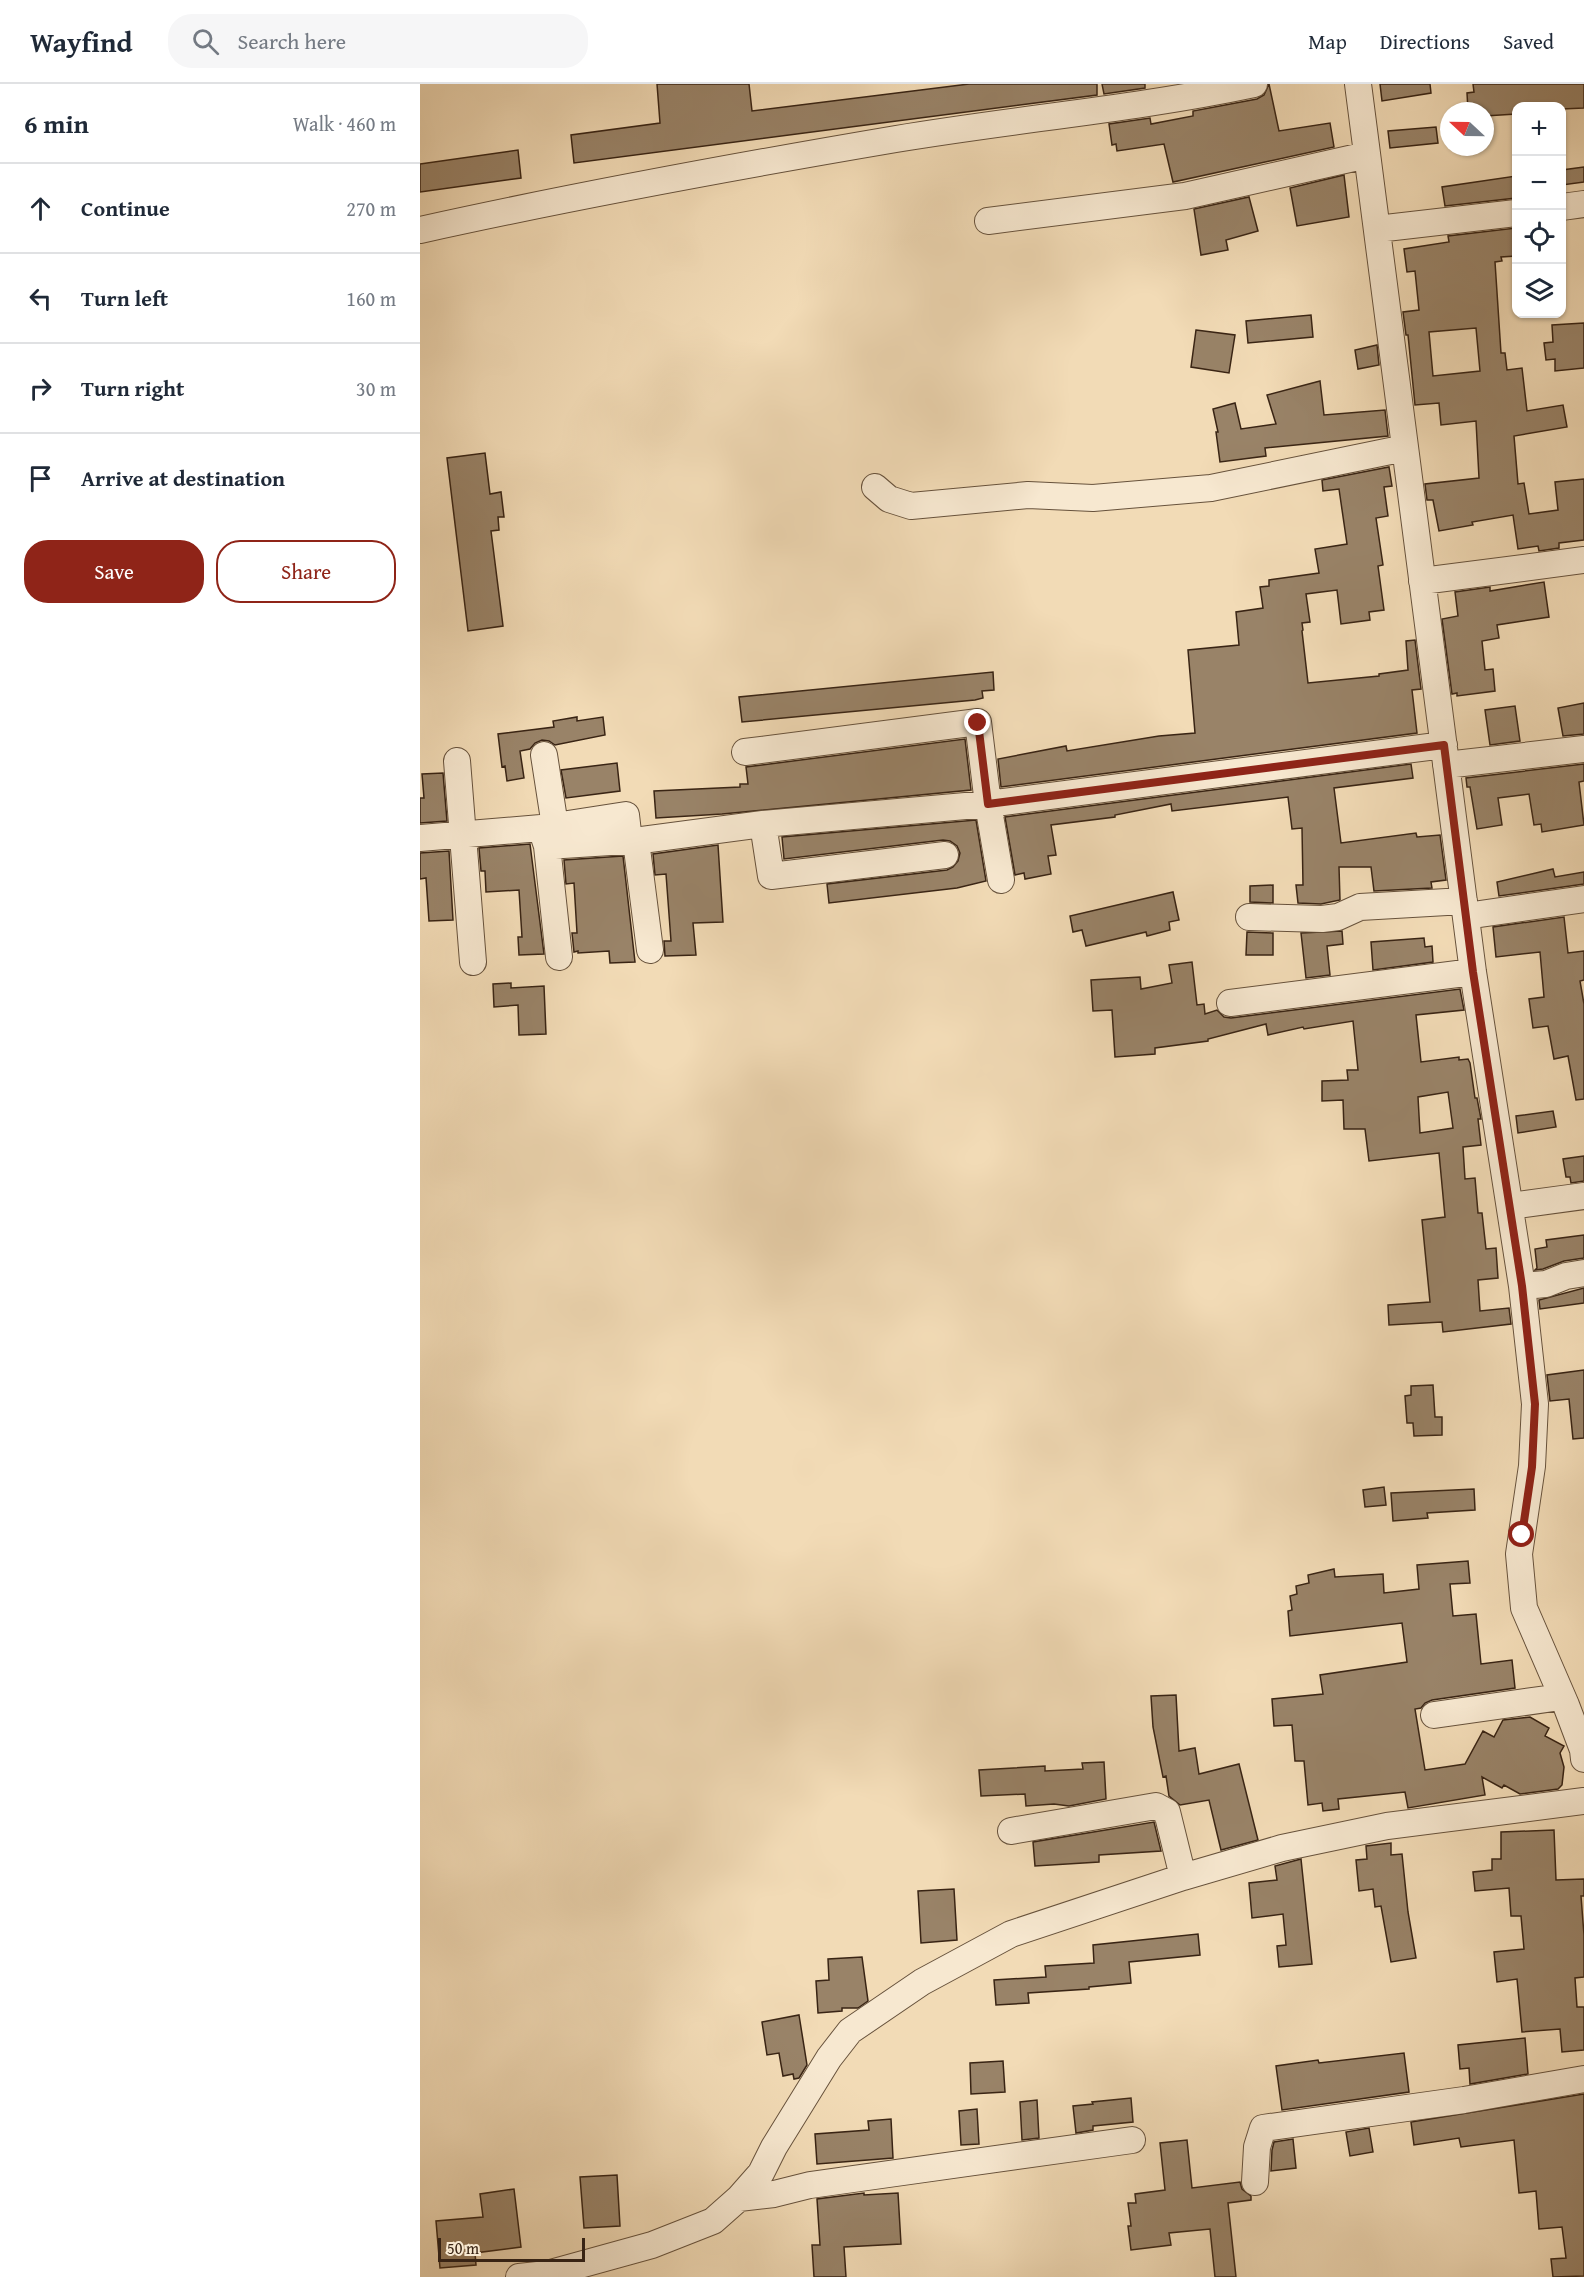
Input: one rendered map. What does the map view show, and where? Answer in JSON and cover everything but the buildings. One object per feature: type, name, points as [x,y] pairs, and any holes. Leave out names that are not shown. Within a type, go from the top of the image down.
[{"type":"street","points":[[420,230],[576,196],[897,139],[1202,95],[1254,84]]},
{"type":"street","points":[[1358,84],[1473,972],[1522,1286],[1535,1404],[1532,1467],[1519,1554],[1524,1608],[1583,1750],[1584,1759]]},
{"type":"street","points":[[988,221],[1185,196],[1367,155]]},
{"type":"street","points":[[1566,206],[1584,204]]},
{"type":"street","points":[[1377,229],[1512,213]]},
{"type":"street","points":[[875,487],[889,499],[911,506],[1028,495],[1093,498],[1211,488],[1405,448]]},
{"type":"street","points":[[1422,581],[1584,560]]},
{"type":"street","points":[[745,752],[978,723],[988,804],[1001,880]]},
{"type":"street","points":[[420,838],[463,834],[548,833],[632,841],[764,824],[988,804],[1445,755],[1584,749]]},
{"type":"street","points":[[544,755],[559,957]]},
{"type":"street","points":[[457,761],[473,962]]},
{"type":"street","points":[[764,824],[771,876],[945,855]]},
{"type":"street","points":[[632,841],[650,950]]},
{"type":"street","points":[[1249,917],[1322,919],[1338,917],[1360,907],[1465,909],[1584,899]]},
{"type":"street","points":[[1230,1003],[1473,972]]},
{"type":"street","points":[[1510,1206],[1584,1196]]},
{"type":"street","points":[[1522,1286],[1546,1284],[1566,1276],[1584,1273]]},
{"type":"street","points":[[1434,1715],[1561,1697]]},
{"type":"street","points":[[519,2277],[547,2274],[652,2245],[714,2221],[761,2173],[774,2147],[829,2058],[850,2031],[922,1982],[1011,1935],[1183,1877],[1282,1848],[1387,1826],[1584,1801]]},
{"type":"street","points":[[1011,1831],[1156,1806],[1167,1812],[1183,1877]]},
{"type":"street","points":[[1256,2182],[1257,2147],[1263,2128],[1464,2100],[1584,2079]]},
{"type":"street","points":[[739,2198],[774,2194],[810,2185],[1132,2140]]},
{"type":"route","points":[[978,723],[988,804],[1444,745],[1473,972],[1522,1286],[1535,1404],[1532,1467],[1522,1535]]}]
